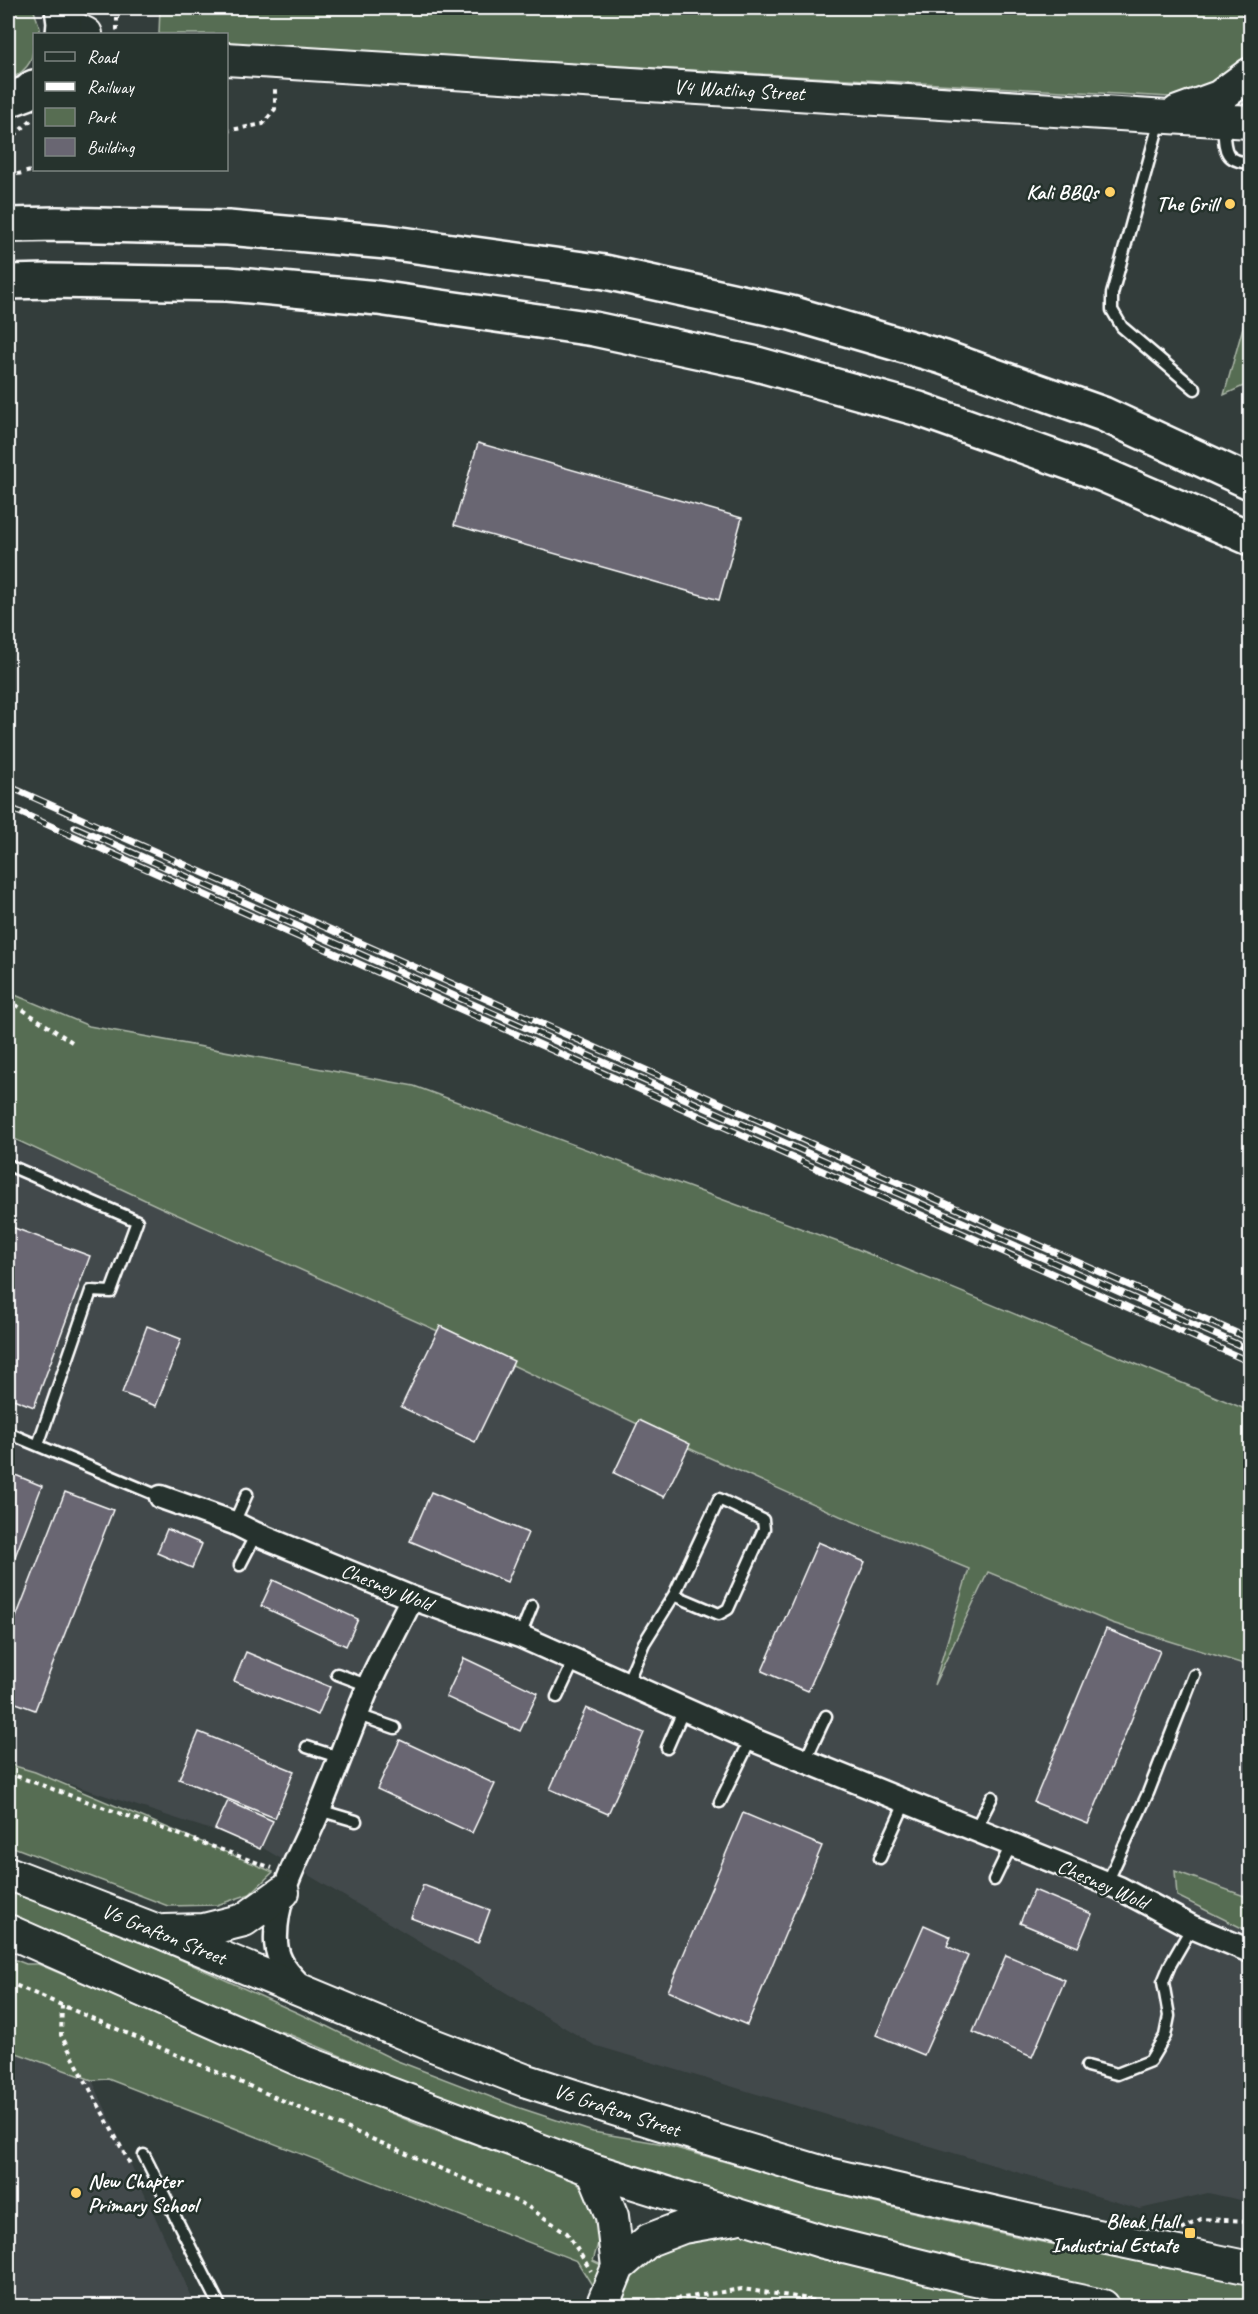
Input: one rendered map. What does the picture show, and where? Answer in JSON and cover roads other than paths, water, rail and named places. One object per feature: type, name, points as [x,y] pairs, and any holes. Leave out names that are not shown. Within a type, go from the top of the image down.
[{"type":"highway","points":[[8,225],[228,228],[387,242],[605,272],[791,313],[942,357],[1103,414],[1251,482]]},
{"type":"highway","points":[[8,282],[50,280],[228,284],[378,298],[594,329],[753,363],[919,410],[1104,475],[1251,538]]},
{"type":"street","name":"V4 Watling Street","points":[[228,59],[1237,121]]},
{"type":"street","points":[[1165,116],[1219,97],[1251,74]]},
{"type":"street","name":"Chesney Wold","points":[[161,1497],[234,1523],[412,1598],[520,1636],[751,1739],[1107,1883],[1192,1927],[1251,1951]]},
{"type":"street","points":[[308,1994],[282,1965],[276,1945],[276,1928],[286,1883],[319,1810],[338,1757],[369,1686],[412,1598]]},
{"type":"street","name":"V6 Grafton Street","points":[[8,1873],[158,1931],[524,2080],[655,2122],[813,2169],[1083,2233],[1251,2268]]},
{"type":"street","points":[[158,1931],[204,1930],[244,1920],[286,1883]]},
{"type":"street","points":[[8,1931],[305,2062],[593,2170],[824,2242],[1103,2307]]},
{"type":"street","points":[[593,2170],[612,2216],[610,2290]]},
{"type":"street","points":[[610,2290],[640,2246],[665,2232],[742,2217]]},
{"type":"lane","points":[[1165,116],[1112,294],[1113,310],[1122,327],[1195,389]]},
{"type":"lane","points":[[1237,121],[1224,148],[1228,157],[1237,162],[1251,163]]},
{"type":"lane","points":[[8,1165],[137,1221],[111,1292],[91,1291],[38,1445]]},
{"type":"lane","points":[[8,1432],[161,1497]]},
{"type":"lane","points":[[234,1523],[247,1494]]},
{"type":"lane","points":[[627,1683],[644,1643],[674,1595],[719,1499],[764,1520],[764,1529],[725,1613],[719,1614],[674,1595]]},
{"type":"lane","points":[[240,1565],[256,1534]]},
{"type":"lane","points":[[520,1636],[531,1606]]},
{"type":"lane","points":[[556,1697],[574,1661]]},
{"type":"lane","points":[[337,1674],[369,1686]]},
{"type":"lane","points":[[1107,1883],[1148,1793],[1194,1675]]},
{"type":"lane","points":[[667,1748],[684,1709]]},
{"type":"lane","points":[[358,1715],[395,1728]]},
{"type":"lane","points":[[805,1761],[825,1716]]},
{"type":"lane","points":[[720,1802],[751,1739]]},
{"type":"lane","points":[[307,1746],[338,1757]]},
{"type":"lane","points":[[975,1830],[992,1797]]},
{"type":"lane","points":[[880,1858],[905,1803]]},
{"type":"lane","points":[[319,1810],[356,1821]]},
{"type":"lane","points":[[994,1880],[1011,1845]]},
{"type":"lane","points":[[1087,2066],[1117,2074],[1150,2061],[1165,2036],[1169,2016],[1163,1982],[1192,1927]]},
{"type":"lane","points":[[144,2155],[220,2307]]},
{"type":"railway","points":[[8,786],[1250,1339]]},
{"type":"railway","points":[[8,807],[1250,1362]]},
{"type":"railway","points":[[75,827],[1250,1350]]},
{"type":"place","name":"Kali BBQs","points":[[1110,192]]},
{"type":"place","name":"The Grill","points":[[1230,204]]},
{"type":"place","name":"New Chapter Primary School","points":[[76,2193]]},
{"type":"place","name":"Bleak Hall Industrial Estate","points":[[1190,2233]]}]
